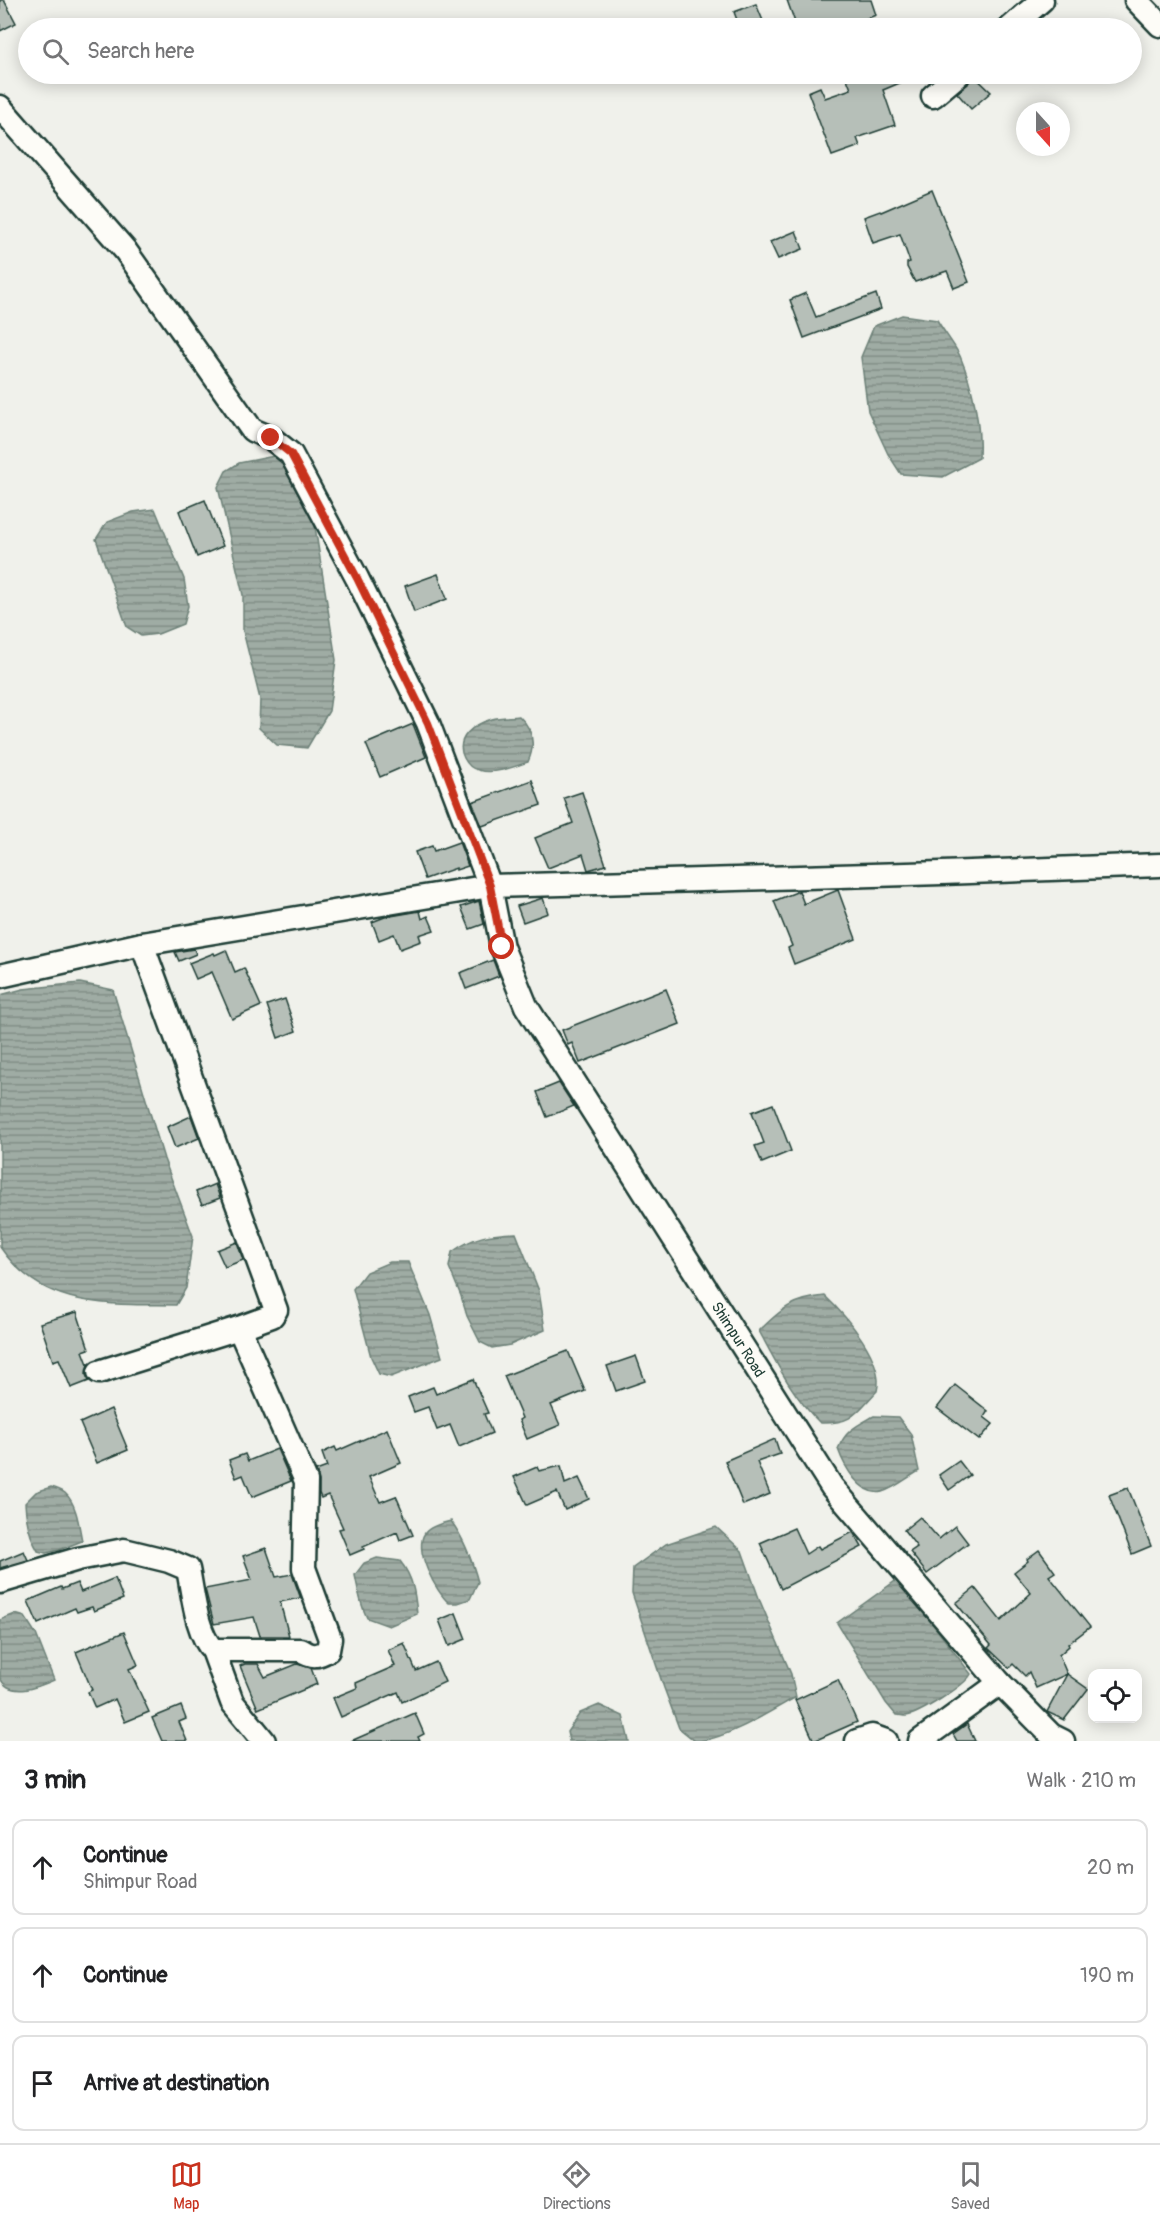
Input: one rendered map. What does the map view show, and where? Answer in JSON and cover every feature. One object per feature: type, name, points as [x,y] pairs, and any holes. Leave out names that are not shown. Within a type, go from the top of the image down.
[{"type":"street","points":[[1021,18],[1042,0]]},
{"type":"street","points":[[1136,0],[1160,25]]},
{"type":"street","points":[[933,96],[947,84]]},
{"type":"street","name":"Shimpur Road","points":[[0,107],[125,250],[252,430],[271,438],[291,454],[357,578],[428,723],[490,886],[502,947],[526,1006],[826,1477],[1000,1683],[1051,1735],[1063,1741]]},
{"type":"street","points":[[0,976],[142,944],[490,886],[942,873],[1160,864]]},
{"type":"street","points":[[99,1372],[239,1328],[272,1316],[276,1310],[142,944]]},
{"type":"street","points":[[213,1650],[301,1650],[312,1656],[321,1655],[328,1650],[330,1639],[304,1568],[306,1480],[239,1328]]},
{"type":"street","points":[[0,1582],[78,1559],[124,1550],[188,1569],[202,1632],[206,1643],[213,1650],[232,1702],[264,1741]]},
{"type":"street","points":[[920,1741],[1000,1683]]},
{"type":"street","points":[[857,1741],[872,1736],[886,1741]]},
{"type":"shaded area","points":[[902,315],[937,320],[960,356],[969,380],[979,432],[979,458],[943,477],[901,474],[888,454],[868,411],[861,357],[874,326]]},
{"type":"shaded area","points":[[274,456],[285,464],[313,514],[336,660],[329,711],[307,748],[277,745],[259,728],[260,699],[243,631],[243,595],[218,487],[226,471],[239,463]]},
{"type":"shaded area","points":[[155,509],[184,579],[188,606],[183,624],[158,634],[141,636],[127,627],[96,539],[107,522],[133,512]]},
{"type":"shaded area","points":[[519,716],[532,737],[532,749],[528,762],[490,772],[476,769],[468,764],[462,751],[462,744],[467,733],[479,724],[492,719]]},
{"type":"shaded area","points":[[80,983],[113,990],[164,1159],[193,1236],[186,1288],[176,1305],[102,1303],[57,1293],[36,1282],[17,1268],[0,1247],[0,995],[23,989]]},
{"type":"shaded area","points":[[516,1233],[539,1291],[545,1330],[510,1345],[492,1348],[480,1342],[467,1316],[449,1267],[452,1252],[482,1237]]},
{"type":"shaded area","points":[[390,1262],[408,1262],[430,1315],[442,1357],[391,1377],[379,1374],[371,1357],[353,1289],[366,1272]]},
{"type":"shaded area","points":[[825,1296],[862,1339],[870,1353],[878,1379],[877,1391],[853,1416],[831,1423],[820,1423],[810,1413],[779,1368],[759,1331],[788,1306],[814,1297]]},
{"type":"shaded area","points":[[874,1416],[898,1417],[911,1434],[919,1471],[882,1492],[867,1490],[860,1485],[844,1464],[838,1449],[848,1433]]},
{"type":"shaded area","points":[[51,1487],[65,1493],[72,1503],[82,1541],[46,1553],[38,1551],[32,1540],[25,1503],[36,1492]]},
{"type":"shaded area","points":[[451,1521],[468,1550],[478,1582],[470,1599],[458,1603],[449,1603],[438,1590],[424,1560],[422,1550],[422,1540],[427,1531],[436,1525]]},
{"type":"shaded area","points":[[716,1527],[742,1551],[791,1674],[796,1697],[733,1731],[707,1740],[695,1741],[679,1728],[664,1688],[632,1593],[633,1568],[666,1544]]},
{"type":"shaded area","points":[[377,1558],[400,1561],[411,1579],[414,1592],[417,1614],[389,1626],[367,1618],[355,1575],[364,1563]]},
{"type":"shaded area","points":[[898,1579],[971,1674],[941,1699],[906,1716],[896,1715],[886,1703],[837,1623]]},
{"type":"shaded area","points":[[15,1614],[25,1617],[36,1634],[54,1680],[33,1688],[17,1690],[10,1688],[0,1678],[0,1620]]},
{"type":"shaded area","points":[[599,1705],[623,1716],[629,1741],[569,1741],[567,1732],[580,1713]]},
{"type":"building","points":[[0,0],[4,0],[16,23],[0,31]]},
{"type":"building","points":[[787,0],[871,0],[876,15],[868,18],[793,18]]},
{"type":"building","points":[[756,4],[762,18],[736,18],[734,12]]},
{"type":"building","points":[[849,84],[897,84],[883,90],[895,125],[857,138],[860,146],[832,156],[808,92],[820,87],[825,98],[851,89]]},
{"type":"building","points":[[968,84],[983,84],[991,92],[971,109],[957,93]]},
{"type":"building","points":[[932,190],[969,282],[954,288],[947,271],[915,282],[907,267],[907,263],[910,262],[900,234],[873,243],[864,217]]},
{"type":"building","points":[[796,231],[803,249],[778,259],[770,242]]},
{"type":"building","points":[[806,293],[816,317],[876,294],[881,309],[804,338],[790,300]]},
{"type":"building","points":[[205,500],[223,546],[197,557],[179,511]]},
{"type":"building","points":[[438,574],[447,599],[414,612],[405,586]]},
{"type":"building","points":[[413,724],[426,757],[380,777],[366,744]]},
{"type":"building","points":[[532,780],[541,805],[482,826],[472,802]]},
{"type":"building","points":[[582,792],[606,865],[588,870],[583,854],[548,868],[535,838],[573,823],[564,798]]},
{"type":"building","points":[[459,842],[468,866],[425,879],[415,852],[432,846],[434,851]]},
{"type":"building","points":[[838,890],[856,939],[794,964],[788,948],[792,946],[774,901],[799,891],[804,904]]},
{"type":"building","points":[[543,898],[548,913],[523,922],[517,906]]},
{"type":"building","points":[[479,901],[484,924],[470,929],[461,907]]},
{"type":"building","points":[[420,911],[422,919],[428,916],[434,930],[419,935],[421,941],[400,949],[394,934],[379,940],[372,922],[385,917]]},
{"type":"building","points":[[194,949],[196,954],[179,961],[175,952]]},
{"type":"building","points":[[226,950],[235,972],[244,968],[261,1006],[232,1019],[212,972],[196,979],[189,963]]},
{"type":"building","points":[[493,960],[499,976],[466,989],[460,973]]},
{"type":"building","points":[[666,989],[680,1024],[580,1063],[572,1043],[568,1045],[562,1030]]},
{"type":"building","points":[[285,999],[296,1031],[278,1038],[267,1005]]},
{"type":"building","points":[[559,1083],[574,1106],[547,1117],[537,1092]]},
{"type":"building","points":[[773,1104],[791,1151],[762,1163],[755,1146],[764,1143],[752,1112]]},
{"type":"building","points":[[191,1116],[199,1138],[175,1148],[167,1127]]},
{"type":"building","points":[[215,1184],[220,1198],[202,1205],[196,1192]]},
{"type":"building","points":[[237,1242],[243,1260],[225,1267],[217,1250]]},
{"type":"building","points":[[77,1312],[89,1349],[83,1351],[88,1364],[86,1375],[89,1381],[71,1388],[59,1359],[53,1361],[40,1323]]},
{"type":"building","points":[[568,1351],[585,1391],[551,1405],[560,1425],[527,1439],[519,1420],[522,1418],[504,1376]]},
{"type":"building","points":[[636,1356],[645,1381],[616,1391],[607,1366]]},
{"type":"building","points":[[473,1379],[488,1413],[484,1414],[492,1433],[459,1447],[450,1425],[437,1430],[428,1407],[414,1412],[408,1397],[433,1387],[436,1394]]},
{"type":"building","points":[[955,1385],[988,1411],[984,1417],[993,1424],[979,1440],[937,1408]]},
{"type":"building","points":[[111,1409],[128,1450],[97,1463],[80,1423]]},
{"type":"building","points":[[387,1429],[401,1463],[369,1477],[380,1502],[396,1496],[413,1535],[400,1540],[397,1532],[350,1555],[339,1529],[343,1528],[328,1495],[321,1498],[316,1471],[327,1467],[322,1453],[335,1447],[337,1451]]},
{"type":"building","points":[[775,1439],[780,1454],[757,1462],[770,1494],[743,1505],[725,1461]]},
{"type":"building","points":[[277,1449],[291,1481],[252,1497],[243,1475],[236,1478],[229,1460],[245,1454],[248,1461]]},
{"type":"building","points":[[959,1461],[970,1475],[949,1490],[939,1475]]},
{"type":"building","points":[[561,1466],[565,1484],[579,1478],[589,1499],[565,1510],[557,1492],[527,1505],[514,1477],[537,1467],[539,1471]]},
{"type":"building","points":[[1128,1488],[1151,1546],[1132,1554],[1109,1495]]},
{"type":"building","points":[[920,1517],[939,1539],[955,1526],[968,1543],[927,1574],[910,1552],[917,1547],[904,1530]]},
{"type":"building","points":[[794,1528],[806,1554],[818,1546],[820,1549],[853,1532],[862,1547],[781,1589],[760,1543]]},
{"type":"building","points":[[266,1548],[276,1577],[292,1574],[300,1596],[300,1598],[280,1602],[289,1636],[260,1636],[254,1617],[214,1624],[205,1589],[252,1580],[243,1556]]},
{"type":"building","points":[[1039,1550],[1055,1572],[1049,1576],[1090,1627],[1068,1644],[1069,1646],[1059,1655],[1067,1674],[1036,1688],[1029,1672],[1025,1676],[1013,1664],[1009,1668],[988,1648],[991,1645],[956,1603],[975,1588],[1001,1621],[1031,1593],[1014,1572]]},
{"type":"building","points":[[24,1551],[28,1560],[0,1568],[0,1561]]},
{"type":"building","points":[[115,1578],[123,1599],[94,1611],[92,1607],[77,1612],[75,1608],[38,1624],[28,1601],[61,1587],[62,1589],[77,1583],[81,1592]]},
{"type":"building","points":[[456,1613],[466,1639],[449,1646],[439,1620]]},
{"type":"building","points":[[124,1632],[138,1665],[129,1669],[149,1712],[125,1722],[115,1699],[95,1708],[88,1692],[92,1690],[76,1652]]},
{"type":"building","points":[[404,1643],[416,1671],[436,1662],[445,1682],[402,1702],[398,1692],[341,1717],[333,1698],[357,1688],[356,1683],[395,1666],[388,1650]]},
{"type":"building","points":[[258,1664],[265,1677],[297,1664],[311,1668],[317,1684],[258,1709],[240,1666]]},
{"type":"building","points":[[1067,1674],[1088,1689],[1064,1720],[1047,1712]]},
{"type":"building","points":[[838,1680],[857,1722],[814,1741],[795,1700]]},
{"type":"building","points":[[181,1706],[186,1719],[179,1722],[187,1741],[162,1741],[152,1718]]},
{"type":"building","points":[[415,1713],[424,1734],[418,1737],[420,1741],[351,1741]]},
{"type":"building","points":[[967,1724],[975,1741],[957,1741],[953,1734]]},
{"type":"route","points":[[271,438],[291,454],[357,578],[428,723],[490,886],[502,947]]}]
